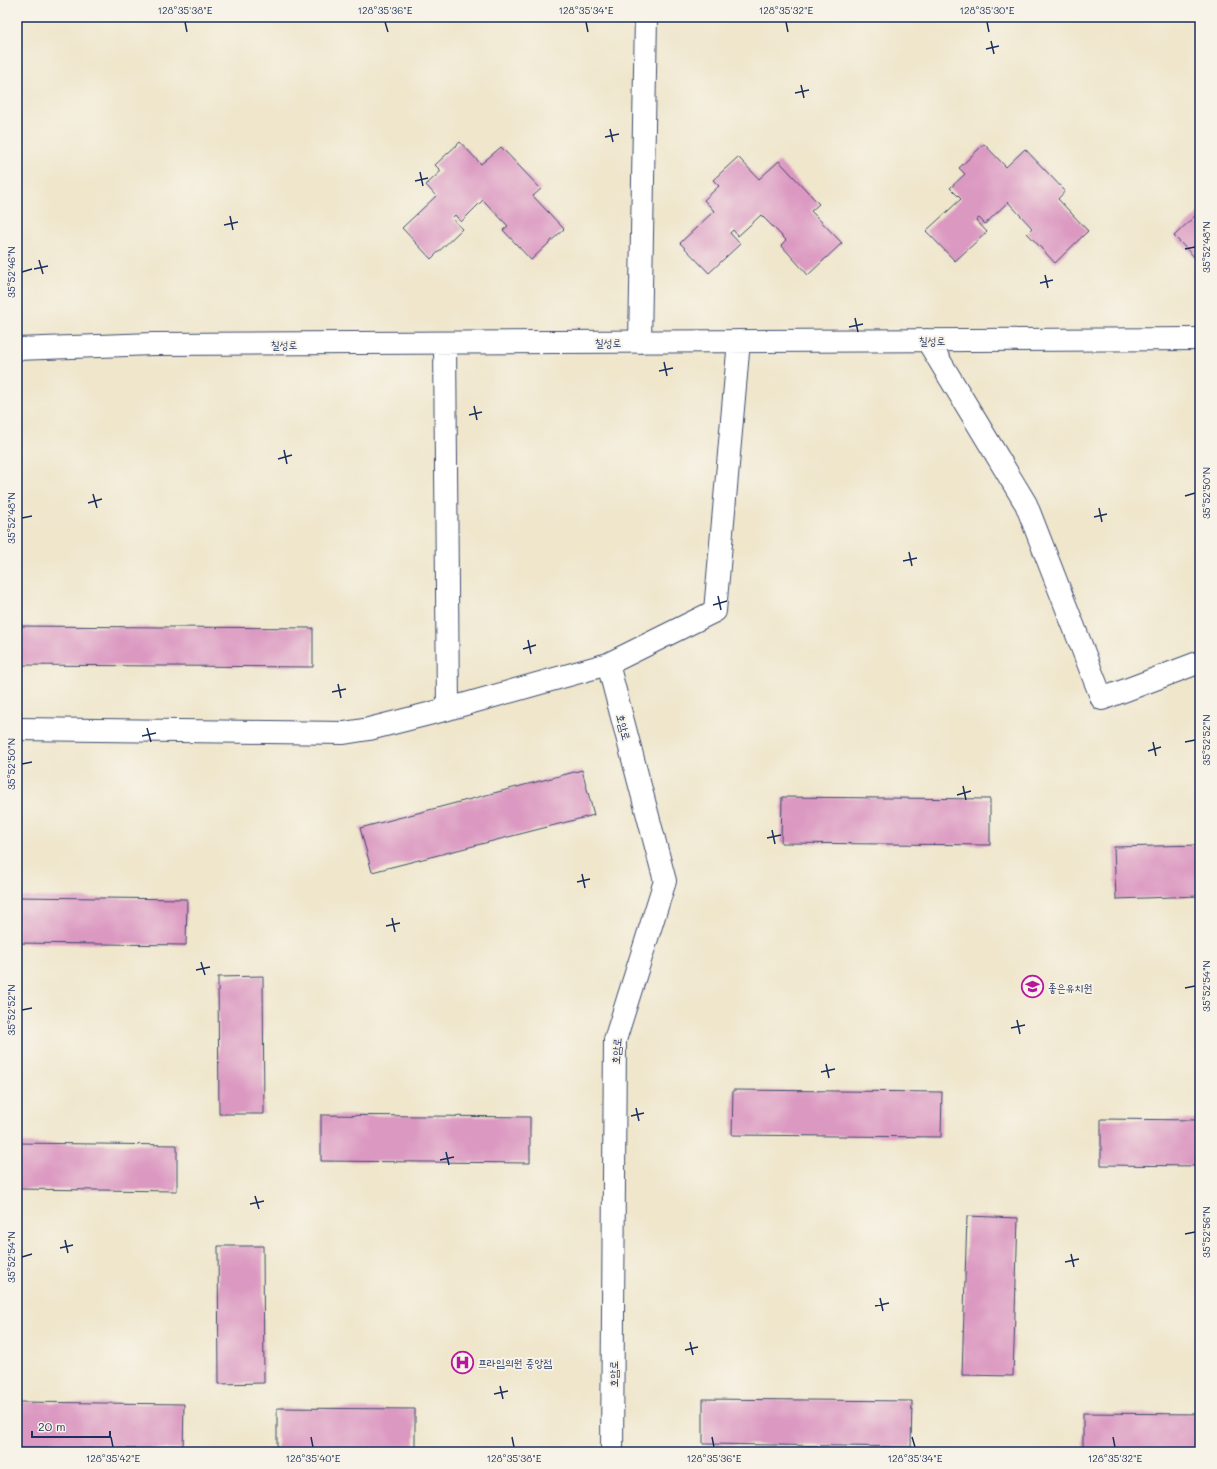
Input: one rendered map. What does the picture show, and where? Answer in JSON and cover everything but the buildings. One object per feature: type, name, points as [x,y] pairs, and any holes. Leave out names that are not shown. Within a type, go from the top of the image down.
[{"type":"street","points":[[640,342],[646,17]]},
{"type":"street","name":"칠성로","points":[[17,349],[153,344],[1200,339]]},
{"type":"street","points":[[927,340],[1026,504],[1102,699],[1200,662]]},
{"type":"street","points":[[17,729],[344,733],[368,729],[448,709],[608,664],[716,611],[739,341]]},
{"type":"street","points":[[445,343],[448,709]]},
{"type":"street","name":"호암로","points":[[608,664],[665,881],[615,1040],[612,1452]]},
{"type":"place","name":"좋은유치원","points":[[1032,987]]},
{"type":"place","name":"프라임의원 중앙점","points":[[462,1362]]}]
